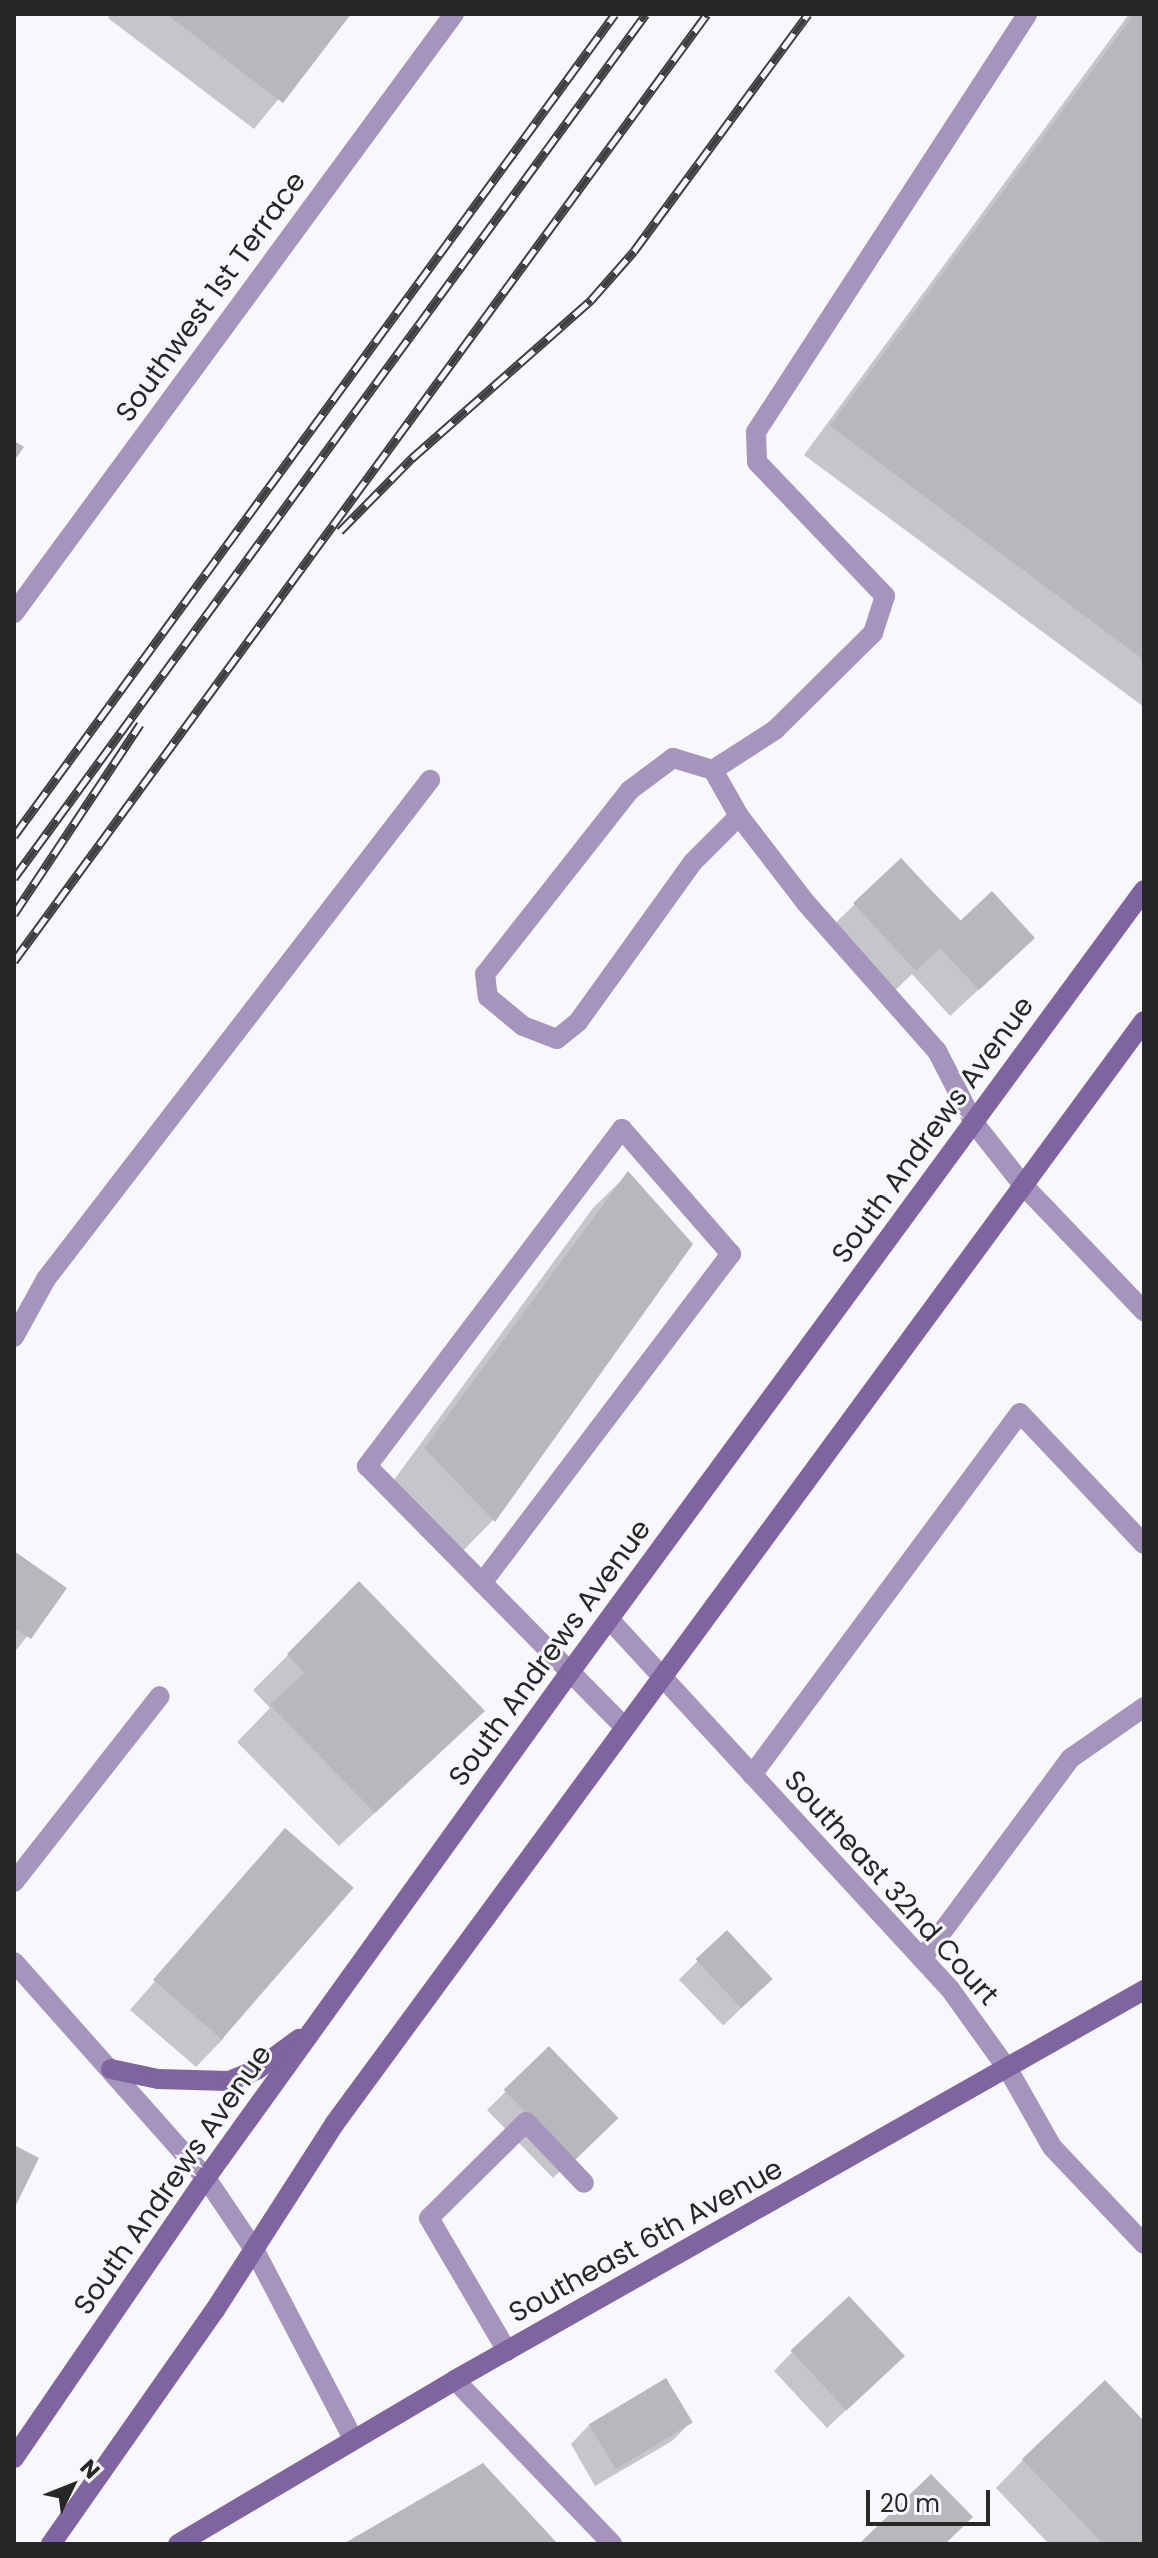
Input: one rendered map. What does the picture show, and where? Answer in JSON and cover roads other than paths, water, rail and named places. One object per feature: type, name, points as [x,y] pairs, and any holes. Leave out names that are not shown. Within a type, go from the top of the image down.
[{"type":"street","name":"Southwest 1st Terrace","points":[[14,613],[454,14]]},
{"type":"street","points":[[713,770],[775,730],[873,633],[885,596],[757,462],[756,432],[1027,14]]},
{"type":"street","points":[[739,816],[693,862],[578,1022],[557,1039],[523,1026],[488,997],[485,974],[630,790],[673,758],[713,770],[739,816],[806,903],[937,1051],[974,1123],[1023,1185],[1144,1311]]},
{"type":"street","points":[[14,1337],[46,1279],[430,780]]},
{"type":"street","name":"South Andrews Avenue","points":[[14,2458],[206,2178],[570,1672],[1144,890]]},
{"type":"street","points":[[51,2544],[255,2251],[335,2123],[660,1675],[1144,1021]]},
{"type":"street","points":[[482,1583],[731,1254],[622,1129],[367,1466],[482,1583],[623,1726]]},
{"type":"street","points":[[752,1775],[1020,1413],[1144,1544]]},
{"type":"street","name":"Southeast 32nd Court","points":[[609,1619],[922,1959],[1009,2071],[1052,2147],[1144,2244]]},
{"type":"street","points":[[14,1882],[160,1696]]},
{"type":"street","points":[[922,1959],[1079,1748],[1144,1707]]},
{"type":"street","points":[[14,1962],[206,2178],[255,2251],[354,2440]]},
{"type":"street","name":"Southeast 6th Avenue","points":[[191,2541],[455,2380],[1009,2071],[1144,1990]]},
{"type":"street","points":[[111,2069],[158,2079],[229,2081],[258,2069],[315,2027]]},
{"type":"street","points":[[507,2351],[429,2218],[526,2122],[584,2183]]},
{"type":"street","points":[[455,2380],[612,2544]]},
{"type":"railway","points":[[14,836],[615,14]]},
{"type":"railway","points":[[14,878],[646,14]]},
{"type":"railway","points":[[14,961],[707,14]]},
{"type":"railway","points":[[340,531],[412,458],[591,300],[634,251],[808,14]]},
{"type":"railway","points":[[14,914],[140,724]]}]
